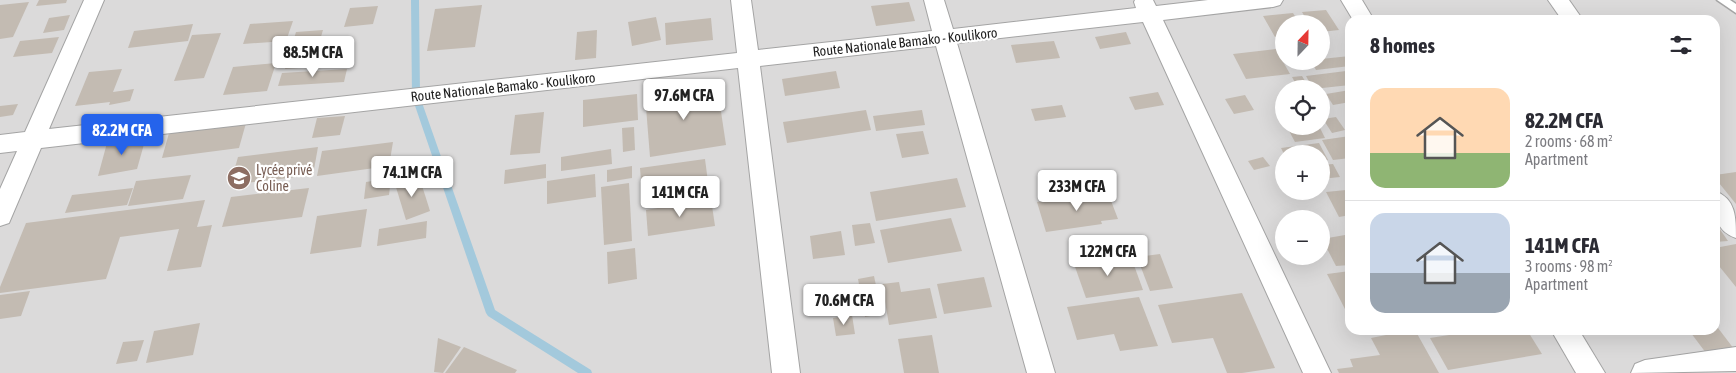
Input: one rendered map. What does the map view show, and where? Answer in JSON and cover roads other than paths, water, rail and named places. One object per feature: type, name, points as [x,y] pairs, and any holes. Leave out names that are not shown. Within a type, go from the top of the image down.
[{"type":"street","points":[[0,216],[94,0]]},
{"type":"street","points":[[741,0],[786,373]]},
{"type":"street","points":[[934,0],[1041,373]]},
{"type":"street","name":"Route Nationale Bamako - Koulikoro","points":[[0,144],[945,37],[1147,7],[1273,0]]},
{"type":"street","points":[[1351,0],[1361,15]]},
{"type":"street","points":[[1558,0],[1570,15]]},
{"type":"street","points":[[1147,7],[1318,373]]},
{"type":"street","points":[[1720,207],[1736,228]]},
{"type":"street","points":[[1567,335],[1591,373]]},
{"type":"street","points":[[1645,373],[1736,359]]},
{"type":"lane","points":[[1722,0],[1736,9]]},
{"type":"waterway","points":[[415,0],[416,97],[491,313],[587,373]]},
{"type":"place","name":"Lycée privé Coline","points":[[239,178]]}]
